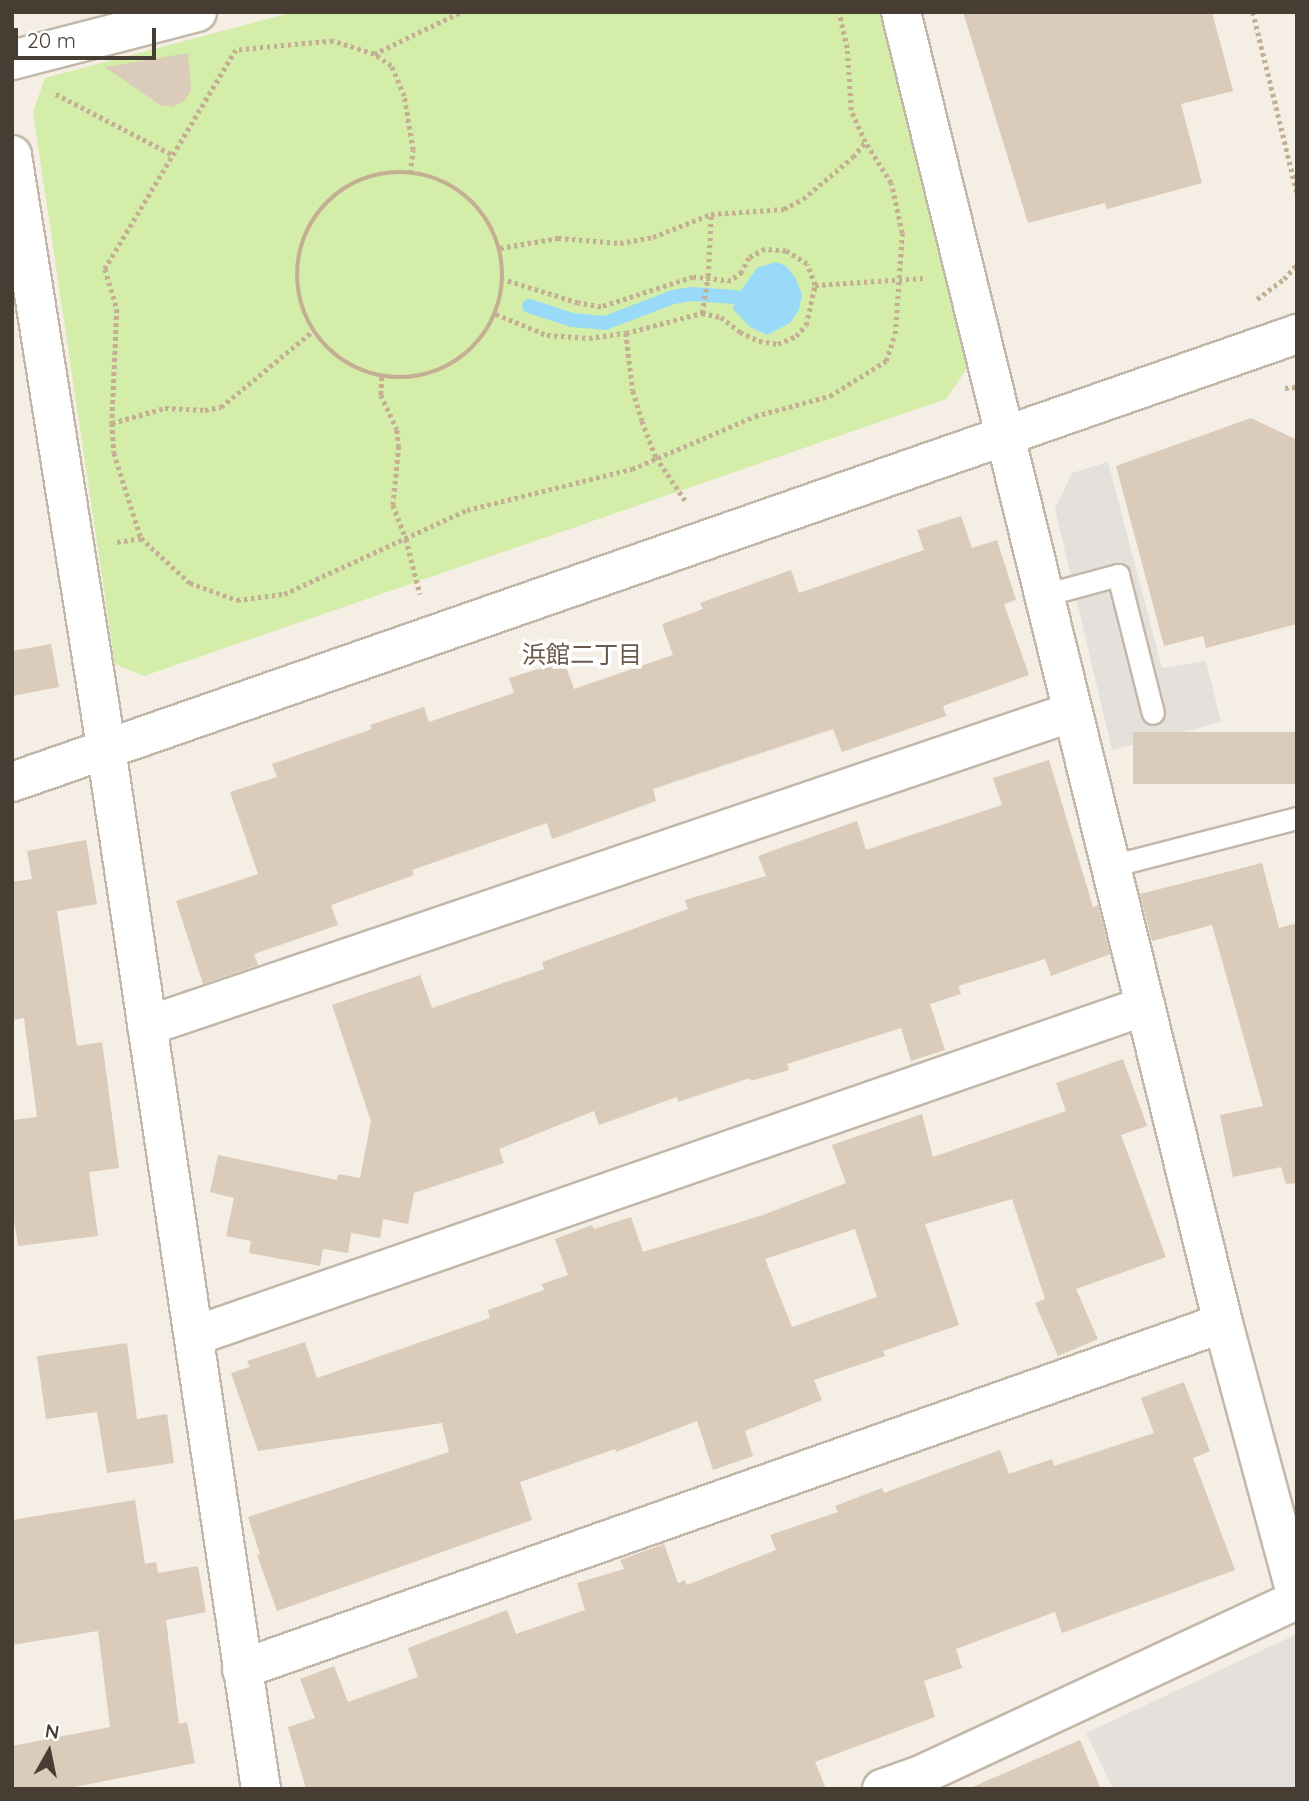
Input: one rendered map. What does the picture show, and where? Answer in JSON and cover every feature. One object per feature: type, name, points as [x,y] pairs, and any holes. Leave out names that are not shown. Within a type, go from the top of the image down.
[{"type":"street","points":[[12,60],[198,12]]},
{"type":"street","points":[[882,1789],[921,1775],[1297,1599],[1223,1323],[901,12]]},
{"type":"street","points":[[12,155],[106,749],[261,1789]]},
{"type":"street","points":[[12,782],[1297,334]]},
{"type":"street","points":[[147,1026],[1072,712]]},
{"type":"street","points":[[194,1336],[1145,1006]]},
{"type":"street","points":[[242,1669],[1223,1323]]},
{"type":"lane","points":[[1044,595],[1118,575],[1153,713]]},
{"type":"lane","points":[[1111,866],[1297,818]]},
{"type":"path","points":[[374,54],[461,12]]},
{"type":"path","points":[[410,173],[413,149],[404,96],[391,66],[374,54],[333,41],[236,50],[105,269],[117,309],[112,423],[114,453],[141,538],[190,583],[237,600],[284,594],[467,510],[632,469],[755,416],[830,396],[886,361],[895,334],[901,280],[902,233],[891,183],[865,142],[851,110],[847,48],[839,12]]},
{"type":"path","points":[[1253,12],[1297,192]]},
{"type":"path","points":[[49,91],[173,155]]},
{"type":"path","points":[[500,248],[558,238],[621,243],[653,237],[711,214],[784,209],[803,199],[853,157],[865,142]]},
{"type":"path","points":[[384,173],[410,173],[434,178],[457,189],[476,205],[491,225],[500,248],[504,280],[496,314],[482,339],[462,358],[437,372],[410,378],[382,377],[355,368],[339,358],[313,331],[302,308],[296,283],[298,257],[306,232],[319,211],[348,186],[384,173]]},
{"type":"path","points":[[702,313],[708,276],[711,214]]},
{"type":"path","points":[[496,314],[547,335],[589,338],[626,333],[702,313],[721,317],[740,332],[759,341],[778,344],[796,336],[806,325],[815,285],[807,264],[786,251],[765,249],[749,258],[742,272],[731,281],[708,276],[693,277],[601,307],[578,303],[504,280]]},
{"type":"path","points":[[815,285],[965,273]]},
{"type":"path","points":[[112,423],[165,408],[205,410],[221,407],[313,331]]},
{"type":"path","points":[[626,333],[633,391],[656,457],[685,501]]},
{"type":"path","points":[[382,377],[380,395],[397,430],[399,446],[393,505],[406,539],[420,595]]},
{"type":"green space","points":[[294,12],[883,12],[968,367],[946,399],[144,676],[115,664],[33,112],[45,78]]},
{"type":"shaded area","points":[[1108,462],[1162,668],[1206,661],[1221,722],[1112,750],[1055,509],[1072,473]]},
{"type":"shaded area","points":[[1297,1634],[1297,1789],[1113,1789],[1086,1733]]},
{"type":"water","points":[[775,262],[786,266],[795,277],[802,294],[799,310],[790,323],[767,335],[750,327],[733,309],[736,297],[757,268]]},
{"type":"building","points":[[963,12],[1212,12],[1233,91],[1181,104],[1202,183],[1107,209],[1105,203],[1028,223]]},
{"type":"building","points":[[188,53],[191,91],[184,101],[172,107],[160,105],[105,67]]},
{"type":"building","points":[[1251,418],[1297,440],[1297,624],[1206,648],[1203,636],[1164,646],[1116,466]]},
{"type":"building","points":[[961,516],[972,548],[997,540],[1016,600],[1004,604],[1029,675],[943,706],[946,716],[842,752],[833,729],[653,789],[656,801],[552,839],[547,823],[412,870],[414,875],[331,905],[338,925],[254,954],[258,965],[203,984],[176,901],[258,874],[230,792],[277,777],[272,764],[372,729],[370,725],[424,707],[429,722],[514,693],[509,678],[564,661],[574,689],[673,655],[662,624],[703,609],[700,603],[791,570],[799,593],[924,550],[917,530]]},
{"type":"building","points":[[51,644],[59,687],[12,696],[12,651]]},
{"type":"building","points":[[1133,732],[1297,732],[1297,784],[1133,784]]},
{"type":"building","points":[[1049,760],[1093,907],[1098,905],[1110,954],[1051,976],[1045,959],[958,986],[961,994],[930,1004],[945,1050],[911,1061],[901,1028],[787,1064],[789,1070],[751,1081],[750,1078],[678,1102],[677,1097],[599,1125],[594,1111],[499,1149],[504,1163],[414,1193],[408,1224],[383,1219],[380,1238],[351,1233],[348,1253],[323,1249],[320,1266],[249,1253],[251,1241],[226,1236],[234,1198],[210,1192],[218,1155],[337,1180],[338,1174],[360,1178],[371,1121],[332,1005],[420,975],[432,1008],[544,969],[542,962],[688,909],[685,900],[766,876],[758,856],[857,821],[866,850],[1002,805],[993,778]]},
{"type":"building","points":[[86,840],[97,904],[57,911],[77,1046],[102,1042],[119,1168],[89,1172],[98,1236],[18,1246],[12,1207],[12,1120],[37,1117],[24,1018],[12,1020],[12,882],[32,879],[27,851]]},
{"type":"building","points":[[1262,863],[1279,928],[1297,923],[1297,1183],[1286,1184],[1281,1167],[1233,1177],[1220,1115],[1263,1106],[1212,925],[1152,941],[1140,894]]},
{"type":"building","points":[[1123,1059],[1147,1126],[1121,1135],[1166,1257],[1076,1289],[1098,1339],[1058,1356],[1035,1303],[1045,1299],[1012,1199],[925,1224],[959,1325],[883,1351],[885,1356],[814,1380],[822,1400],[745,1431],[753,1456],[713,1470],[697,1421],[616,1452],[615,1449],[520,1482],[532,1520],[277,1611],[257,1555],[260,1554],[248,1517],[449,1452],[442,1423],[258,1451],[231,1373],[250,1367],[247,1361],[305,1342],[317,1378],[490,1318],[488,1310],[544,1290],[542,1284],[568,1275],[555,1239],[592,1225],[594,1229],[631,1217],[643,1252],[763,1215],[846,1183],[832,1145],[922,1114],[933,1157],[1066,1111],[1056,1083]],"holes":[[[855,1229],[877,1297],[792,1327],[765,1259]]]},
{"type":"building","points":[[127,1343],[137,1419],[167,1414],[174,1463],[107,1473],[97,1412],[46,1419],[37,1356]]},
{"type":"building","points":[[1184,1382],[1210,1451],[1193,1458],[1235,1570],[1062,1633],[1055,1612],[956,1649],[962,1668],[924,1681],[935,1717],[815,1762],[826,1789],[306,1789],[288,1727],[315,1718],[300,1679],[334,1666],[348,1702],[418,1677],[408,1648],[507,1610],[516,1634],[585,1610],[577,1583],[624,1569],[620,1560],[664,1544],[678,1583],[685,1580],[687,1585],[776,1550],[770,1535],[838,1512],[835,1506],[882,1488],[884,1493],[1000,1450],[1009,1474],[1052,1459],[1054,1466],[1154,1433],[1141,1398]]},
{"type":"building","points":[[135,1500],[145,1564],[156,1562],[158,1573],[198,1566],[206,1612],[166,1620],[179,1724],[187,1722],[195,1763],[65,1789],[12,1789],[12,1746],[110,1727],[98,1631],[12,1645],[12,1520]]},
{"type":"building","points":[[1080,1740],[1101,1789],[968,1789]]},
{"type":"waterway","points":[[529,306],[572,320],[605,323],[673,297],[692,294],[736,297]]},
{"type":"district","name":"浜館二丁目","points":[[582,655]]}]
